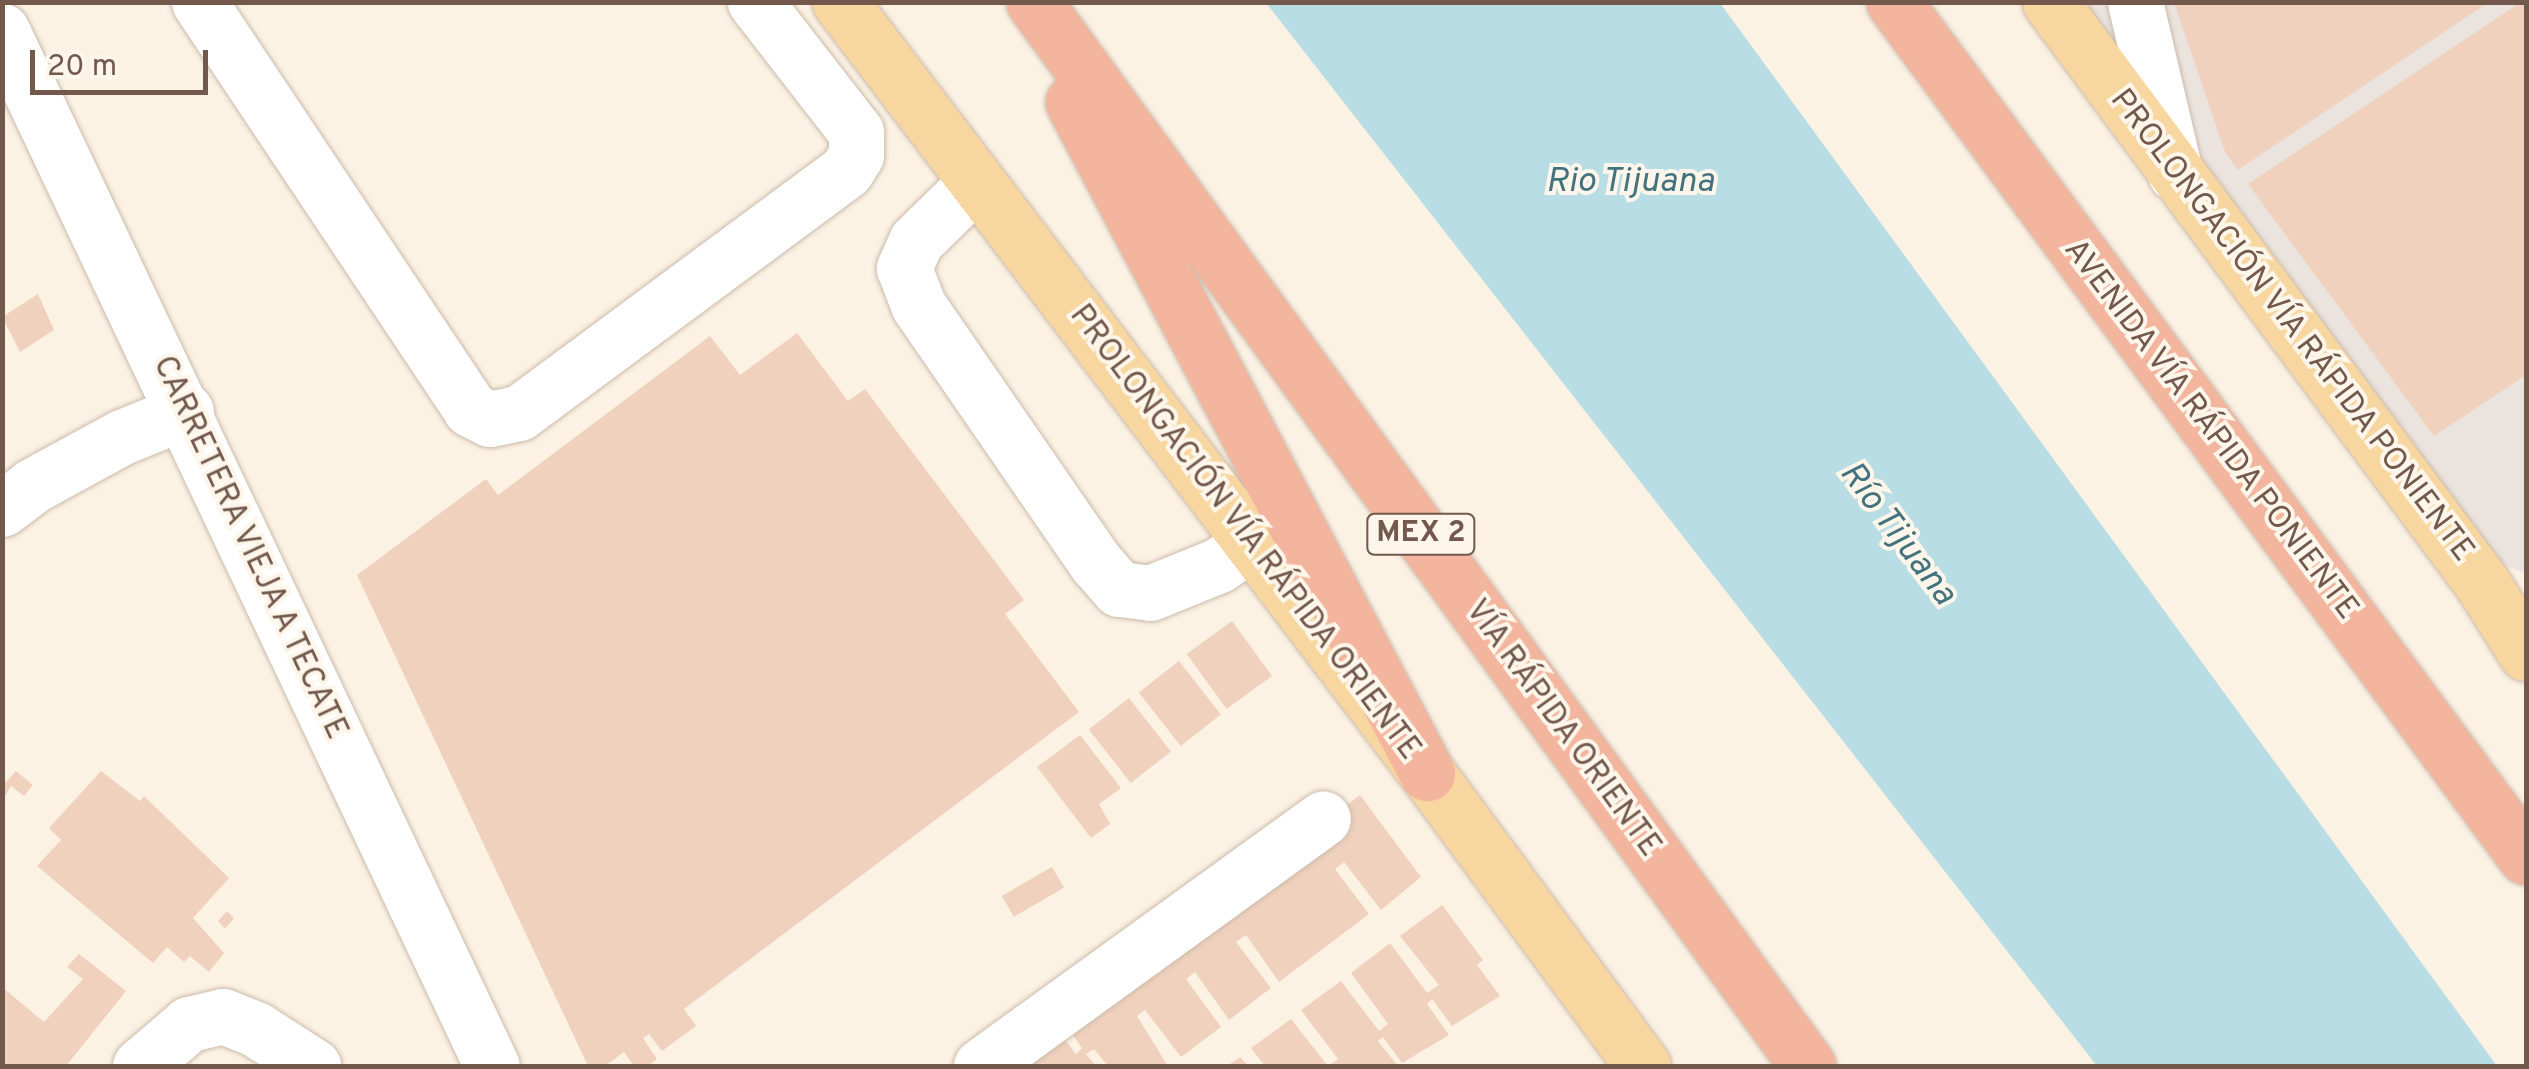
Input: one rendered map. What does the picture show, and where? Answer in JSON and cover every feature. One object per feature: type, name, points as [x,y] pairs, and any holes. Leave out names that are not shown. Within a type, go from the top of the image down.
[{"type":"highway","points":[[1020,2],[1428,774]]},
{"type":"highway","name":"VÍA RÁPIDA ORIENTE","points":[[1034,2],[1808,1066]]},
{"type":"highway","name":"AVENIDA VÍA RÁPIDA PONIENTE","points":[[1894,2],[2526,857]]},
{"type":"main road","name":"PROLONGACIÓN VÍA RÁPIDA ORIENTE","points":[[840,2],[1428,774],[1643,1066]]},
{"type":"main road","name":"PROLONGACIÓN VÍA RÁPIDA PONIENTE","points":[[2050,2],[2176,174],[2504,591],[2526,653]]},
{"type":"street","points":[[2,6],[11,2]]},
{"type":"street","points":[[199,2],[470,409],[490,419],[520,413],[846,172],[856,155],[856,132],[755,2]]},
{"type":"street","points":[[2135,2],[2176,174]]},
{"type":"street","name":"CARRETERA VIEJA A TECATE","points":[[2,32],[17,92],[186,411],[492,1066]]},
{"type":"street","points":[[976,182],[916,240],[904,268],[918,305],[1097,564],[1119,588],[1150,594],[1219,565],[1252,543]]},
{"type":"street","points":[[2,508],[32,486],[122,437],[186,411]]},
{"type":"street","points":[[981,1066],[1324,818]]},
{"type":"street","points":[[140,1066],[189,1024],[222,1016],[256,1030],[313,1066]]},
{"type":"shaded area","points":[[2080,3],[2526,3],[2526,574],[2501,563]]},
{"type":"water","name":"Rio Tijuana","points":[[1266,3],[1720,3],[2497,1066],[2097,1066]]},
{"type":"building","points":[[2174,2],[2489,2],[2238,170],[2225,152]]},
{"type":"building","points":[[2526,2],[2526,375],[2434,436],[2248,184]]},
{"type":"building","points":[[38,294],[54,330],[20,352],[2,317]]},
{"type":"building","points":[[797,333],[848,401],[865,389],[1024,600],[1005,614],[1079,712],[684,1009],[696,1026],[662,1051],[649,1034],[643,1038],[657,1059],[648,1066],[634,1066],[624,1052],[605,1066],[588,1066],[357,575],[486,479],[498,495],[710,336],[740,375]]},
{"type":"building","points":[[1232,621],[1272,676],[1227,709],[1187,654]]},
{"type":"building","points":[[1179,661],[1221,715],[1181,746],[1139,692]]},
{"type":"building","points":[[1129,698],[1171,752],[1131,783],[1089,729]]},
{"type":"building","points":[[1080,735],[1121,788],[1099,804],[1110,824],[1091,838],[1037,767]]},
{"type":"building","points":[[16,771],[33,785],[24,796],[11,786],[2,801],[2,780],[6,782]]},
{"type":"building","points":[[101,771],[140,801],[144,796],[229,878],[193,918],[224,953],[209,972],[190,956],[184,962],[167,947],[153,963],[37,866],[61,840],[49,828]]},
{"type":"building","points":[[1360,795],[1421,877],[1381,910],[1344,862],[1335,869],[1369,914],[1279,982],[1246,935],[1236,942],[1271,988],[1229,1020],[1195,972],[1186,979],[1221,1027],[1181,1057],[1145,1010],[1137,1016],[1168,1066],[1108,1066],[1094,1049],[1086,1054],[1096,1066],[1017,1066],[1053,1024],[1076,1054],[1082,1048],[1061,1018]]},
{"type":"building","points":[[1052,867],[1064,888],[1014,917],[1002,896]]},
{"type":"building","points":[[1442,905],[1483,960],[1477,965],[1500,996],[1452,1026],[1432,999],[1427,1004],[1449,1035],[1402,1063],[1383,1037],[1378,1041],[1398,1066],[1328,1066],[1338,1059],[1301,1010],[1341,981],[1379,1031],[1388,1024],[1351,973],[1390,943],[1427,993],[1439,985],[1400,936]]},
{"type":"building","points":[[227,911],[234,918],[225,929],[218,921]]},
{"type":"building","points":[[79,954],[126,991],[66,1066],[2,1066],[2,987],[44,1022],[83,979],[67,967]]},
{"type":"building","points":[[1291,1019],[1328,1066],[1265,1066],[1251,1048]]},
{"type":"building","points":[[1240,1057],[1248,1066],[1227,1066]]},
{"type":"water label","name":"Río Tijuana","points":[[1897,534]]}]
